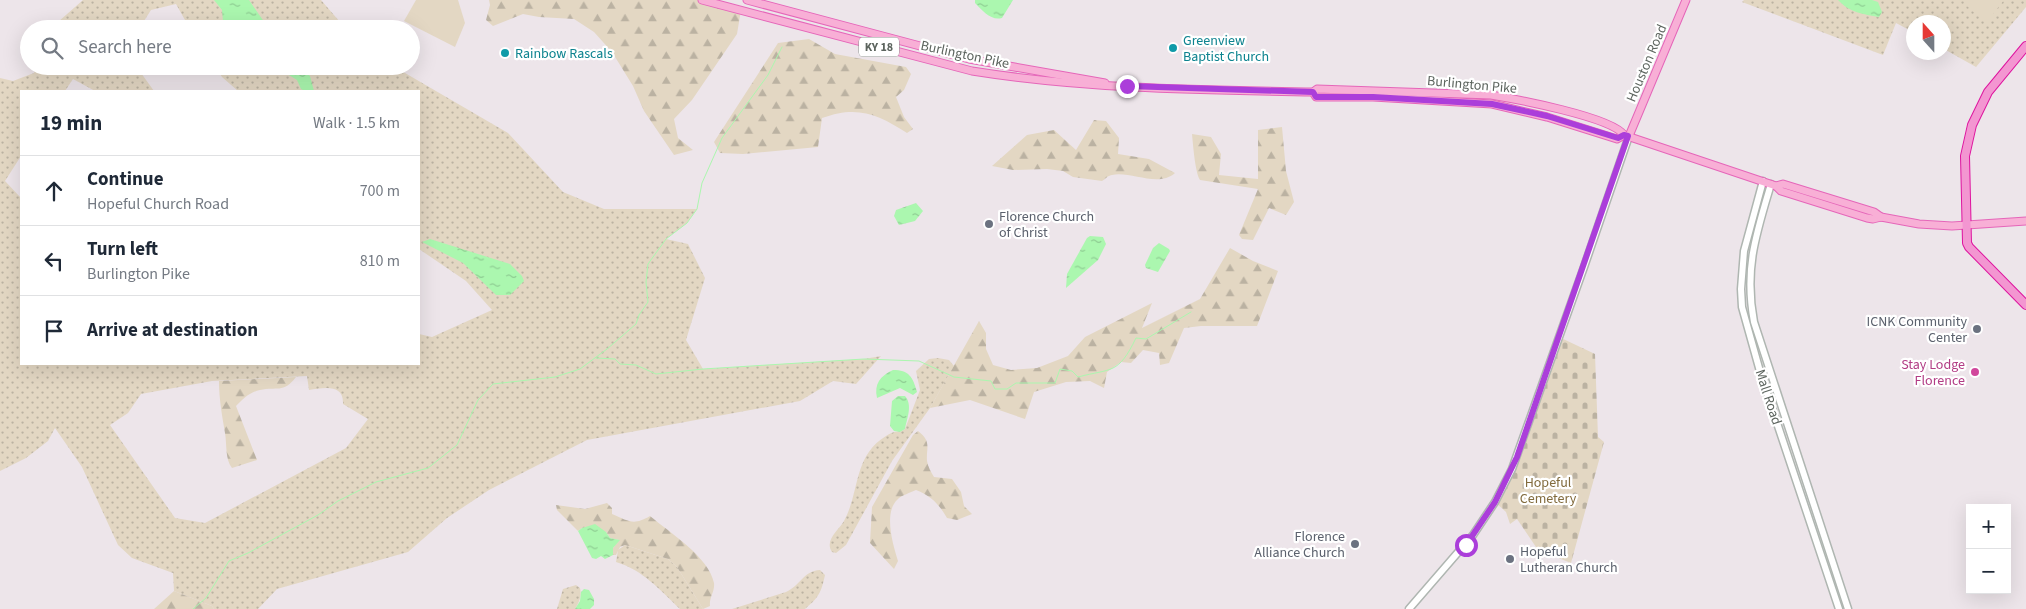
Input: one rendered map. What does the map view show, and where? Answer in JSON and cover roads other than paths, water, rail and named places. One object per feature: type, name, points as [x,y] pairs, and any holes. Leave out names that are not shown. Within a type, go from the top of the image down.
[{"type":"highway","points":[[2026,46],[1988,92],[1972,125],[1966,156],[1966,238],[1969,247],[2026,305]]},
{"type":"main road","name":"Burlington Pike","points":[[702,0],[972,71],[1065,83],[1173,89],[1313,92],[1316,89],[1491,95],[1546,106],[1574,114],[1620,129],[1626,135],[1774,185],[1781,191],[1841,211],[1873,219],[1881,217],[1923,224],[1966,226],[2026,221]]},
{"type":"main road","name":"Burlington Pike","points":[[747,0],[969,58],[1094,80],[1110,85]]},
{"type":"main road","name":"Houston Road","points":[[1626,135],[1686,0]]},
{"type":"main road","name":"Burlington Pike","points":[[1313,92],[1316,97],[1383,98],[1492,104],[1547,116],[1618,138],[1626,135]]},
{"type":"main road","points":[[1409,609],[1473,535],[1495,502],[1512,469],[1584,267],[1626,135]]},
{"type":"main road","name":"Mall Road","points":[[1763,181],[1744,251],[1741,284],[1742,307],[1746,327],[1761,375],[1839,609]]},
{"type":"main road","name":"Mall Road","points":[[1774,185],[1758,227],[1750,261],[1749,287],[1752,314],[1768,372],[1848,609]]},
{"type":"water","points":[[214,0],[249,0],[263,20],[223,20],[222,10]]},
{"type":"water","points":[[975,0],[1013,0],[1002,18],[998,19],[984,12],[975,3]]},
{"type":"water","points":[[1838,0],[1872,0],[1878,2],[1882,12],[1879,17],[1862,14],[1847,8]]},
{"type":"water","points":[[289,75],[309,75],[314,90],[301,89],[297,80]]},
{"type":"water","points":[[916,203],[923,211],[915,221],[899,225],[894,216],[896,210]]},
{"type":"water","points":[[1090,236],[1103,237],[1106,244],[1098,260],[1066,288],[1067,274],[1087,238]]},
{"type":"water","points":[[430,239],[510,264],[522,276],[524,281],[510,295],[496,295],[463,263],[422,242]]},
{"type":"water","points":[[1159,243],[1170,251],[1158,272],[1146,268],[1145,265],[1153,248]]},
{"type":"water","points":[[893,370],[903,371],[910,375],[917,392],[913,395],[900,388],[877,398],[876,389],[879,381]]},
{"type":"water","points":[[898,396],[905,396],[909,403],[905,429],[900,432],[894,431],[890,426],[892,401]]},
{"type":"water","points":[[595,524],[606,532],[610,538],[620,540],[613,548],[613,555],[605,559],[601,556],[596,559],[592,558],[578,531]]},
{"type":"water","points":[[584,589],[589,590],[594,599],[594,605],[590,609],[575,609],[580,601],[581,592]]},
{"type":"waterway","points":[[193,609],[206,598],[229,561],[248,553],[318,515],[338,501],[376,482],[428,468],[457,445],[478,400],[493,384],[555,377],[580,369],[636,324],[639,315],[648,302],[646,282],[648,264],[666,239],[687,223],[697,209],[702,183],[722,138],[768,75],[782,47]]},
{"type":"waterway","points":[[596,358],[615,359],[620,364],[636,365],[656,374],[703,369],[864,359],[919,361],[954,377],[991,381],[995,389],[1007,389],[1016,383],[1055,383],[1060,369],[1072,371],[1078,377],[1113,368],[1124,358],[1136,338],[1146,339],[1191,312]]},
{"type":"place","name":"Greenview Baptist Church","points":[[1173,48]]},
{"type":"place","name":"Rainbow Rascals","points":[[505,53]]},
{"type":"place","name":"Florence Church of Christ","points":[[989,224]]},
{"type":"place","name":"ICNK Community Center","points":[[1977,329]]},
{"type":"place","name":"Stay Lodge Florence","points":[[1975,372]]},
{"type":"place","name":"Florence Alliance Church","points":[[1355,544]]},
{"type":"place","name":"Hopeful Lutheran Church","points":[[1510,559]]},
{"type":"park label","name":"Hopeful Cemetery","points":[[1548,490]]}]
